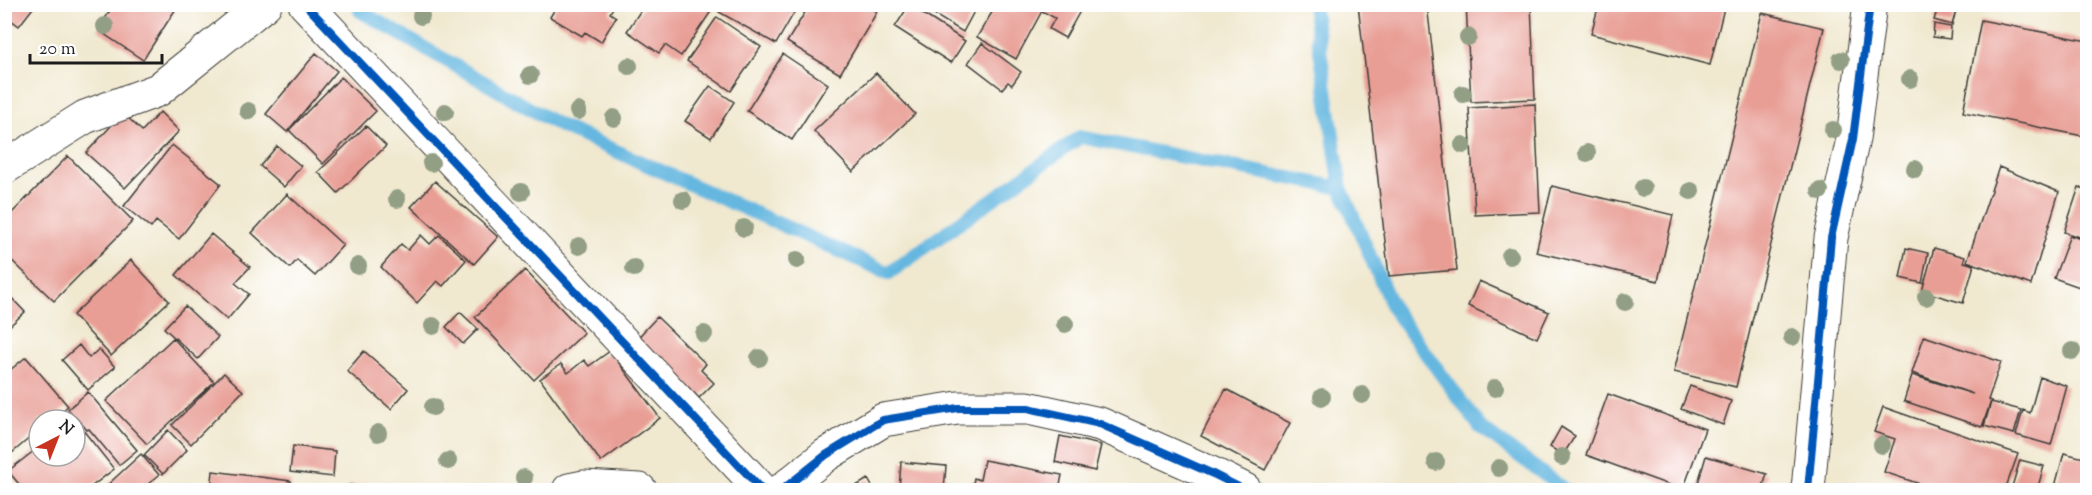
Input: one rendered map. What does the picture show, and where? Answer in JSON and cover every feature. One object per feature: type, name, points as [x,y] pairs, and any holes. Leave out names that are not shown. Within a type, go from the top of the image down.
[{"type":"street","points":[[4,168],[85,117],[158,90],[266,4]]},
{"type":"street","points":[[304,4],[762,490]]},
{"type":"street","points":[[1818,487],[1832,238],[1853,139],[1870,4]]},
{"type":"street","points":[[782,490],[826,455],[883,420],[958,408],[1028,408],[1100,424],[1245,490]]},
{"type":"street","points":[[570,490],[584,487],[640,490]]},
{"type":"building","points":[[4,4],[36,4],[19,26],[7,17],[4,20]]},
{"type":"building","points":[[114,4],[179,4],[143,60],[98,30]]},
{"type":"building","points":[[558,4],[615,4],[610,13],[616,17],[601,42],[585,32],[582,36],[550,17]]},
{"type":"building","points":[[645,4],[716,4],[681,56],[665,45],[659,53],[627,31]]},
{"type":"building","points":[[723,4],[799,4],[776,44],[719,12]]},
{"type":"building","points":[[810,4],[865,4],[877,12],[840,74],[787,42]]},
{"type":"building","points":[[916,4],[978,4],[963,32]]},
{"type":"building","points":[[997,4],[1084,4],[1065,38],[1049,29],[1055,18],[1042,11],[1016,59],[977,37]]},
{"type":"building","points":[[1358,4],[1427,4],[1457,270],[1389,276]]},
{"type":"building","points":[[1466,4],[1531,4],[1535,99],[1471,102]]},
{"type":"building","points":[[1599,4],[1725,4],[1710,65],[1591,34]]},
{"type":"building","points":[[1939,4],[1958,4],[1952,25],[1934,20]]},
{"type":"building","points":[[909,5],[965,41],[951,63],[895,27]]},
{"type":"building","points":[[1762,13],[1824,28],[1736,387],[1674,372]]},
{"type":"building","points":[[717,17],[761,47],[731,91],[687,61]]},
{"type":"building","points":[[1981,20],[2088,41],[2088,137],[1963,112]]},
{"type":"building","points":[[1934,24],[1951,27],[1950,39],[1933,37]]},
{"type":"building","points":[[982,43],[1021,72],[1012,85],[1008,82],[1002,89],[968,63]]},
{"type":"building","points":[[316,53],[337,71],[287,132],[266,114]]},
{"type":"building","points":[[783,54],[828,84],[792,140],[747,111]]},
{"type":"building","points":[[876,73],[915,114],[853,172],[814,131]]},
{"type":"building","points":[[341,77],[376,111],[323,164],[289,130]]},
{"type":"building","points":[[710,86],[734,102],[711,138],[685,121]]},
{"type":"building","points":[[1535,104],[1540,212],[1475,215],[1469,108]]},
{"type":"building","points":[[160,112],[179,131],[125,188],[86,153],[123,113],[142,131]]},
{"type":"building","points":[[366,126],[386,146],[338,193],[318,172]]},
{"type":"building","points":[[172,145],[221,184],[179,239],[156,221],[151,228],[124,206]]},
{"type":"building","points":[[277,146],[301,166],[284,187],[260,166]]},
{"type":"building","points":[[68,156],[133,221],[54,301],[4,253],[4,221]]},
{"type":"building","points":[[1999,167],[2059,192],[2031,285],[1967,261]]},
{"type":"building","points":[[435,181],[498,237],[474,264],[411,207]]},
{"type":"building","points":[[1552,186],[1673,215],[1658,281],[1536,252]]},
{"type":"building","points":[[2079,187],[2088,190],[2088,240],[2064,232]]},
{"type":"building","points":[[287,194],[343,245],[315,276],[297,260],[290,268],[252,233]]},
{"type":"building","points":[[211,234],[250,267],[235,283],[249,294],[227,320],[176,275]]},
{"type":"building","points":[[421,235],[430,244],[439,235],[466,260],[443,286],[437,281],[417,303],[381,267],[401,244],[408,250]]},
{"type":"building","points":[[2070,235],[2088,242],[2088,290],[2054,278]]},
{"type":"building","points":[[1906,248],[1928,253],[1922,283],[1900,278]]},
{"type":"building","points":[[1934,248],[1965,257],[1964,262],[1974,265],[1963,303],[1922,291]]},
{"type":"building","points":[[131,260],[169,301],[111,356],[73,315]]},
{"type":"building","points":[[525,270],[584,333],[534,380],[475,317]]},
{"type":"building","points":[[1479,281],[1549,312],[1537,338],[1468,306]]},
{"type":"building","points":[[4,290],[25,312],[4,331]]},
{"type":"building","points":[[185,306],[218,337],[198,359],[164,328]]},
{"type":"building","points":[[460,312],[478,329],[463,344],[446,327]]},
{"type":"building","points":[[657,317],[706,364],[701,370],[714,383],[699,398],[685,384],[631,345]]},
{"type":"building","points":[[1924,336],[2001,362],[1988,400],[1991,401],[1982,427],[1904,401],[1912,375],[1973,394],[1912,373]]},
{"type":"building","points":[[173,338],[214,382],[147,444],[106,401]]},
{"type":"building","points":[[79,345],[89,358],[99,349],[115,367],[88,390],[62,360]]},
{"type":"building","points":[[364,351],[408,389],[391,409],[347,371]]},
{"type":"building","points":[[610,351],[660,418],[601,462],[540,379],[561,364],[568,373],[584,360],[589,366]]},
{"type":"building","points":[[26,357],[68,406],[66,408],[27,408],[27,440],[12,453],[4,444],[4,375]]},
{"type":"building","points":[[224,373],[243,391],[191,444],[172,425]]},
{"type":"building","points":[[2040,377],[2067,386],[2051,445],[2016,435],[2023,410],[2030,413]]},
{"type":"building","points":[[1690,386],[1731,401],[1723,425],[1681,409]]},
{"type":"building","points":[[1226,389],[1290,423],[1265,470],[1201,436]]},
{"type":"building","points":[[88,392],[137,450],[119,465],[89,429],[87,430],[87,408],[69,408]]},
{"type":"building","points":[[1608,394],[1705,429],[1683,490],[1586,455]]},
{"type":"building","points":[[1991,402],[2021,410],[2014,434],[1984,426]]},
{"type":"building","points":[[1883,407],[2018,454],[2005,490],[1938,490],[1884,472],[1895,439],[1874,432]]},
{"type":"building","points":[[1561,427],[1575,436],[1563,455],[1550,447]]},
{"type":"building","points":[[168,430],[187,450],[163,474],[144,455]]},
{"type":"building","points":[[87,435],[114,469],[87,490],[24,490],[8,471],[27,456],[27,468],[87,468]]},
{"type":"building","points":[[1060,436],[1101,445],[1095,471],[1055,462]]},
{"type":"building","points":[[293,446],[335,451],[333,477],[290,472]]},
{"type":"building","points":[[2064,453],[2088,459],[2088,490],[2054,490]]},
{"type":"building","points":[[141,454],[159,475],[141,490],[102,490]]},
{"type":"building","points":[[1706,456],[1767,474],[1762,490],[1696,490]]},
{"type":"building","points":[[984,460],[1062,475],[1059,490],[972,490],[974,478],[980,480]]},
{"type":"building","points":[[2020,460],[2044,466],[2037,490],[2011,490]]},
{"type":"building","points":[[901,462],[946,466],[944,490],[899,490]]},
{"type":"building","points":[[213,471],[291,481],[290,490],[211,490]]},
{"type":"building","points":[[868,479],[874,490],[849,490]]},
{"type":"building","points":[[349,485],[371,488],[371,490],[349,490]]},
{"type":"waterway","points":[[1313,4],[1341,188],[1393,309],[1480,427],[1565,490]]},
{"type":"waterway","points":[[360,11],[562,127],[889,273],[1080,137],[1341,188]]},
{"type":"cycle path","points":[[305,4],[762,490]]},
{"type":"cycle path","points":[[1808,490],[1831,238],[1853,139],[1870,4]]},
{"type":"cycle path","points":[[782,490],[826,455],[883,420],[958,408],[1028,408],[1100,424],[1245,490]]}]
